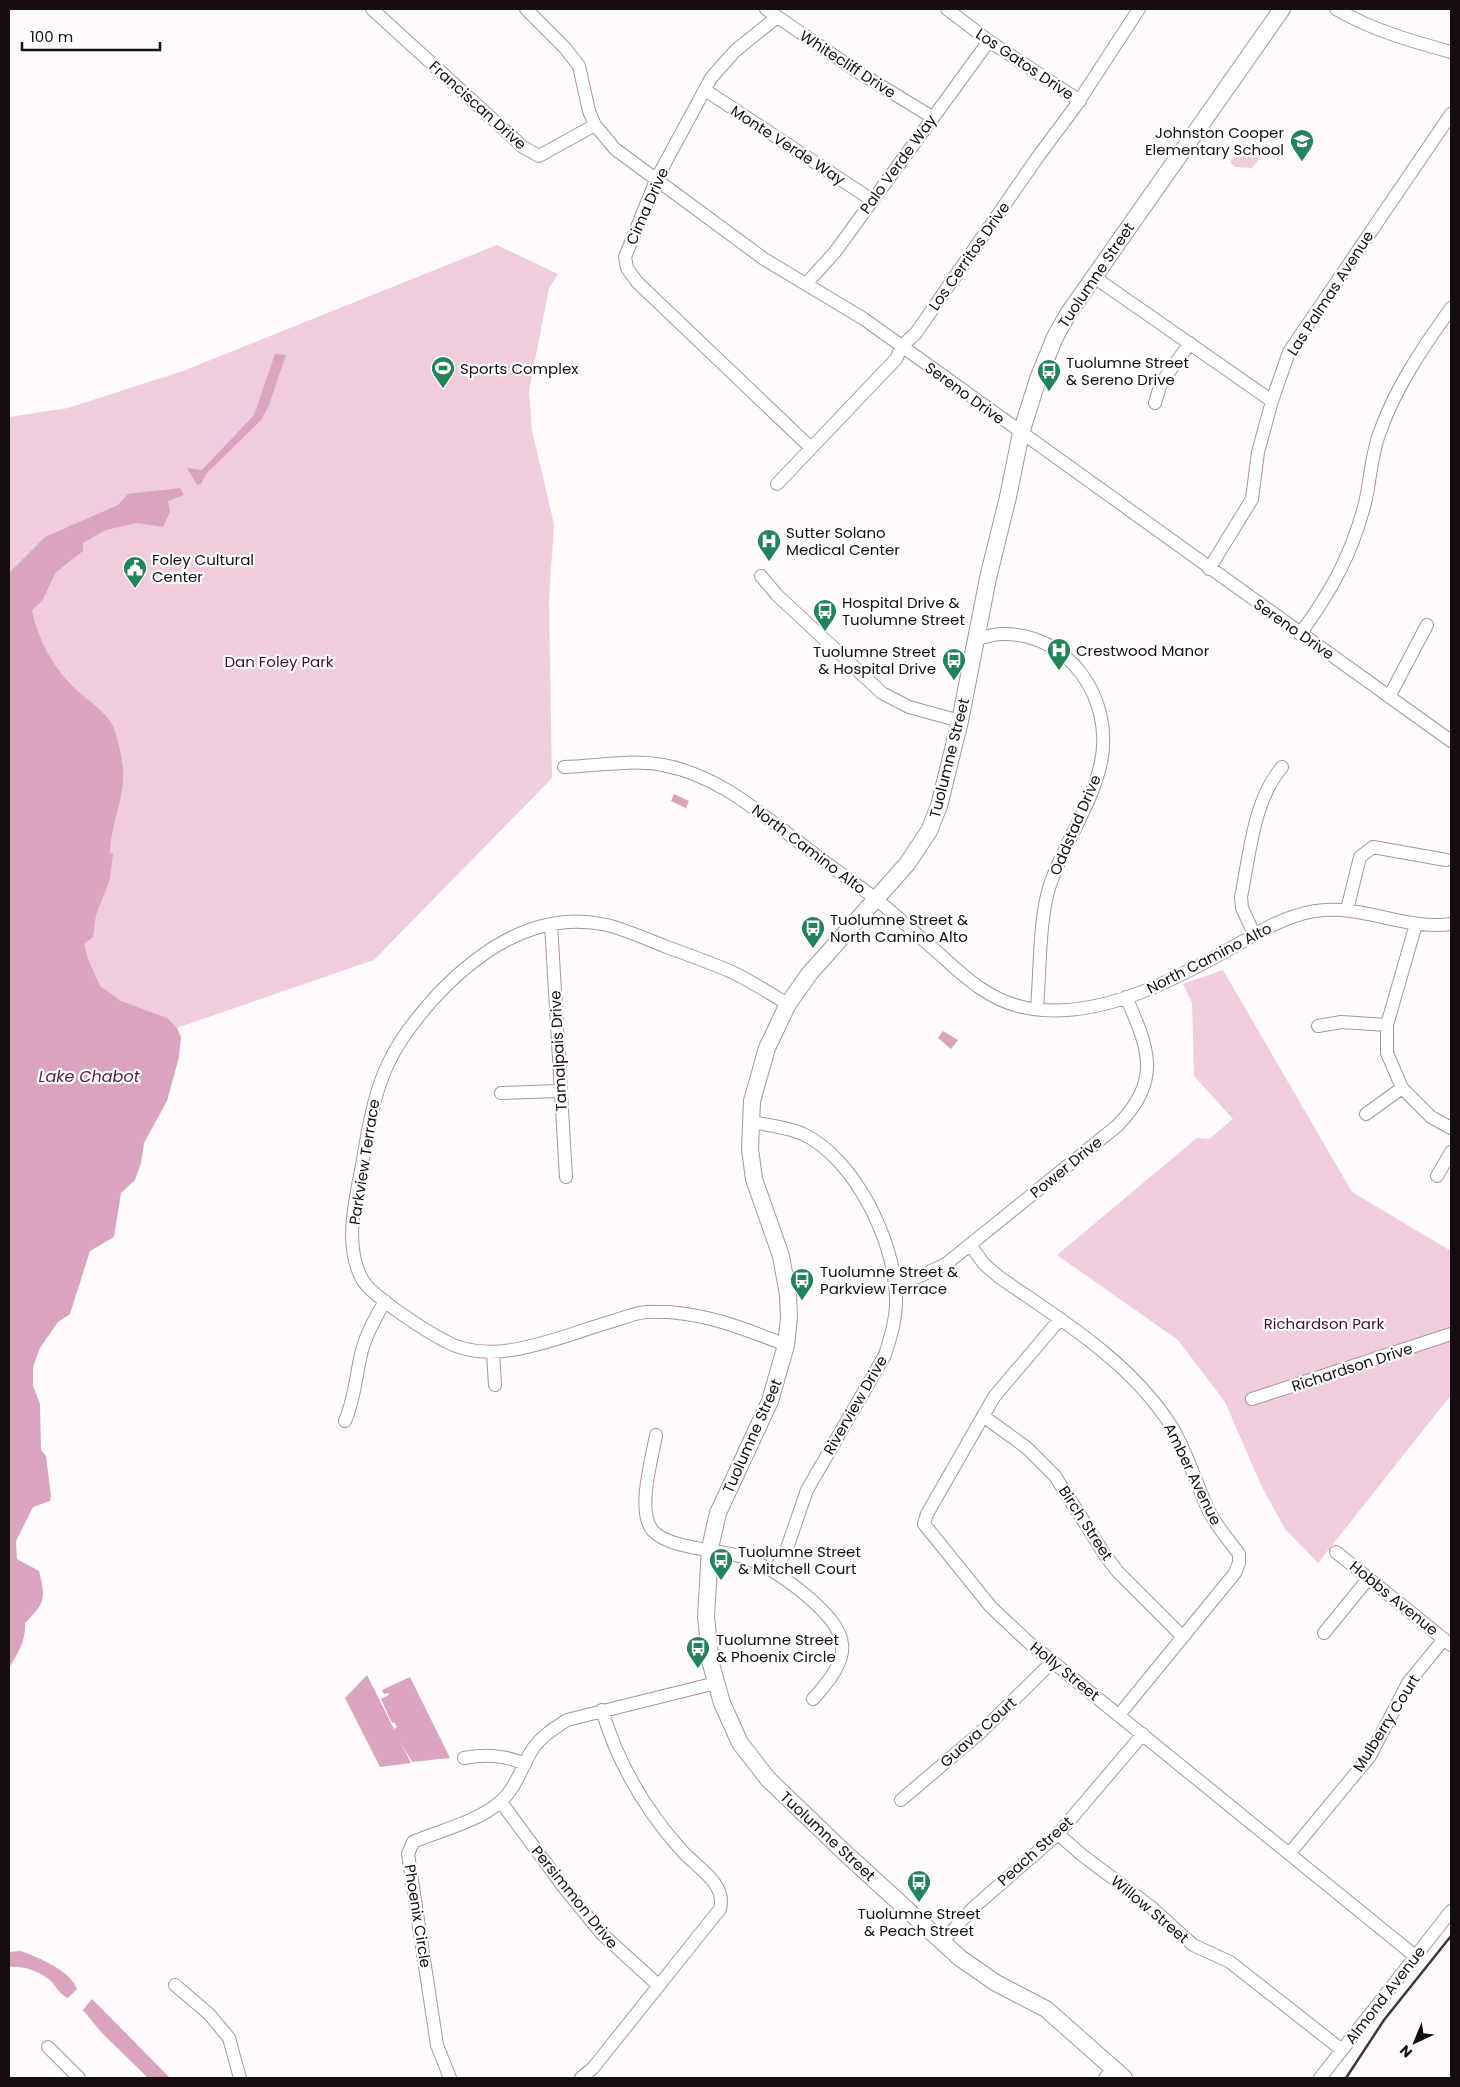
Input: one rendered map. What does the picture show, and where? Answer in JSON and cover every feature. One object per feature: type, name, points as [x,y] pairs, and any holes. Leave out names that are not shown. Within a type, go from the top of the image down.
[{"type":"main road","name":"Tuolumne Street","points":[[1115,2075],[1046,2009],[980,1973],[942,1942],[838,1847],[754,1763],[732,1727],[716,1683],[706,1617],[710,1548],[718,1513],[770,1402],[786,1345],[788,1296],[781,1256],[754,1179],[750,1150],[752,1101],[767,1048],[788,1004],[810,973],[908,864],[929,831],[939,806],[960,722],[975,639],[1020,433],[1038,379],[1055,337],[1094,277],[1282,9]]},
{"type":"street","name":"Franciscan Drive","points":[[372,9],[523,147],[539,156],[595,125]]},
{"type":"street","name":"Sereno Drive","points":[[526,9],[565,48],[579,66],[589,111],[595,125],[615,149],[657,178],[714,224],[864,319],[1020,433],[1451,741]]},
{"type":"street","name":"Whitecliff Drive","points":[[766,9],[855,70],[932,117]]},
{"type":"street","name":"Los Gatos Drive","points":[[947,9],[989,41],[1080,101]]},
{"type":"street","name":"Los Cerritos Drive","points":[[777,484],[896,359],[902,346],[916,333],[1037,158],[1080,101],[1138,9]]},
{"type":"street","points":[[1336,9],[1358,21],[1403,38],[1451,52]]},
{"type":"street","name":"Cima Drive","points":[[777,17],[723,62],[705,90],[657,178],[625,257],[627,268],[637,282],[811,448]]},
{"type":"street","name":"Palo Verde Way","points":[[806,284],[835,252],[989,41]]},
{"type":"street","name":"Monte Verde Way","points":[[705,90],[872,200]]},
{"type":"street","name":"Las Palmas Avenue","points":[[1210,569],[1252,499],[1258,452],[1272,401],[1289,352],[1302,330],[1451,114]]},
{"type":"street","points":[[1094,277],[1272,401]]},
{"type":"street","points":[[1300,634],[1326,600],[1341,573],[1366,500],[1371,463],[1380,429],[1401,385],[1451,308]]},
{"type":"street","points":[[1155,403],[1161,383],[1190,344]]},
{"type":"street","points":[[761,576],[777,595],[882,693],[908,707],[960,722]]},
{"type":"street","points":[[1389,697],[1427,625]]},
{"type":"street","name":"Oddstad Drive","points":[[975,639],[1002,634],[1032,638],[1047,644],[1073,662],[1088,680],[1103,721],[1101,762],[1088,800],[1050,885],[1045,909],[1037,1010]]},
{"type":"street","name":"North Camino Alto","points":[[564,767],[639,762],[672,767],[709,779],[740,798],[877,900],[969,982],[999,1000],[1037,1010],[1076,1009],[1144,992],[1184,974],[1254,934],[1296,915],[1326,909],[1347,910],[1361,911],[1416,924],[1451,924]]},
{"type":"street","points":[[1254,934],[1242,908],[1241,897],[1259,809],[1273,778],[1282,767]]},
{"type":"street","points":[[1347,910],[1360,857],[1373,847],[1446,860]]},
{"type":"street","name":"Parkview Terrace","points":[[786,1345],[718,1321],[688,1313],[644,1312],[521,1348],[494,1353],[464,1349],[446,1342],[384,1301],[363,1282],[355,1263],[352,1225],[378,1082],[404,1034],[460,972],[490,948],[521,933],[551,924],[574,922],[608,925],[732,972],[788,1004]]},
{"type":"street","name":"Tamalpais Drive","points":[[551,924],[559,1091],[566,1177]]},
{"type":"street","points":[[1416,924],[1387,1025],[1387,1053],[1391,1067],[1402,1088],[1431,1116],[1451,1128]]},
{"type":"street","name":"Power Drive","points":[[895,1283],[934,1270],[971,1246],[1117,1126],[1130,1112],[1144,1088],[1148,1065],[1147,1051],[1139,1026],[1126,997]]},
{"type":"street","points":[[1318,1026],[1341,1022],[1387,1025]]},
{"type":"street","points":[[1366,1114],[1402,1088]]},
{"type":"street","points":[[501,1092],[559,1091]]},
{"type":"street","name":"Riverview Drive","points":[[751,1122],[790,1129],[804,1135],[821,1146],[840,1164],[860,1188],[873,1211],[895,1283],[895,1313],[886,1356],[806,1490],[786,1551],[774,1571]]},
{"type":"street","points":[[1437,1176],[1451,1152]]},
{"type":"street","name":"Amber Avenue","points":[[971,1246],[984,1264],[999,1277],[1060,1319],[1130,1374],[1146,1391],[1176,1434],[1208,1509],[1239,1554],[1239,1563],[1235,1573],[1119,1715]]},
{"type":"street","points":[[344,1421],[352,1405],[362,1350],[369,1329],[384,1301]]},
{"type":"street","name":"Holly Street","points":[[1060,1319],[1003,1384],[927,1514],[924,1524],[991,1607],[1052,1662],[1416,1956]]},
{"type":"street","name":"Richardson Drive","points":[[1252,1399],[1451,1334]]},
{"type":"street","points":[[494,1353],[495,1385]]},
{"type":"street","name":"Birch Street","points":[[983,1416],[1027,1448],[1055,1476],[1105,1555],[1118,1572],[1183,1637]]},
{"type":"street","points":[[656,1435],[646,1493],[645,1515],[653,1531],[676,1544],[710,1548],[744,1557],[774,1571],[829,1615],[837,1626],[841,1638],[839,1664],[833,1677],[813,1699]]},
{"type":"street","name":"Hobbs Avenue","points":[[1336,1552],[1448,1642]]},
{"type":"street","points":[[1324,1633],[1368,1579]]},
{"type":"street","name":"Mulberry Court","points":[[1290,1853],[1370,1756],[1408,1683],[1448,1642]]},
{"type":"street","name":"Guava Court","points":[[901,1800],[981,1732],[1052,1662]]},
{"type":"street","name":"Phoenix Circle","points":[[450,2078],[437,2045],[408,1854],[413,1842],[474,1817],[501,1802],[519,1777],[534,1747],[553,1729],[567,1720],[716,1683]]},
{"type":"street","points":[[581,2078],[593,2068],[720,1909],[721,1893],[711,1878],[684,1853],[657,1822],[616,1752],[602,1710]]},
{"type":"street","name":"Peach Street","points":[[942,1942],[973,1908],[1058,1834],[1143,1734]]},
{"type":"street","points":[[464,1758],[490,1755],[525,1764]]},
{"type":"street","name":"Persimmon Drive","points":[[501,1802],[562,1885],[601,1933],[658,1985]]},
{"type":"street","name":"Willow Street","points":[[1058,1834],[1082,1855],[1151,1907],[1193,1945],[1230,1962],[1342,2050]]},
{"type":"street","name":"Almond Avenue","points":[[1320,2078],[1451,1912]]},
{"type":"street","points":[[174,1985],[220,2025],[229,2038],[240,2078]]},
{"type":"street","points":[[48,2047],[79,2078]]},
{"type":"green space","points":[[1243,147],[1259,159],[1252,168],[1235,167],[1230,162],[1240,148]]},
{"type":"green space","name":"Dan Foley Park","points":[[497,245],[558,274],[549,288],[529,391],[532,431],[554,524],[549,600],[552,778],[374,960],[107,1052],[9,699],[9,417],[68,408],[183,371]]},
{"type":"green space","name":"Richardson Park","points":[[1223,970],[1352,1192],[1451,1251],[1451,1395],[1318,1563],[1285,1529],[1261,1485],[1225,1402],[1178,1340],[1057,1255],[1197,1138],[1209,1139],[1233,1119],[1194,1076],[1192,1003],[1183,984]]},
{"type":"water","points":[[275,354],[286,355],[269,405],[261,420],[206,474],[201,484],[197,485],[187,468],[202,470],[254,415]]},
{"type":"water","name":"Lake Chabot","points":[[180,488],[184,495],[168,501],[170,512],[163,527],[137,523],[106,530],[83,543],[83,551],[56,572],[42,601],[32,610],[43,644],[62,675],[101,711],[112,724],[122,761],[123,784],[111,840],[110,852],[113,854],[110,879],[96,915],[93,937],[84,944],[88,959],[100,986],[121,1001],[167,1018],[177,1028],[181,1037],[179,1057],[167,1101],[144,1143],[141,1163],[135,1180],[121,1193],[114,1237],[90,1251],[70,1314],[58,1322],[40,1348],[33,1367],[33,1386],[40,1404],[41,1450],[46,1456],[51,1496],[50,1501],[33,1507],[16,1541],[17,1559],[39,1571],[43,1594],[37,1610],[25,1623],[23,1641],[9,1668],[9,573],[45,537],[118,505],[128,494]]},
{"type":"water","points":[[674,794],[689,801],[686,808],[671,801]]},
{"type":"water","points":[[943,1031],[958,1040],[951,1049],[938,1038]]},
{"type":"water","points":[[367,1675],[394,1729],[397,1727],[394,1722],[392,1723],[381,1699],[389,1695],[388,1693],[384,1694],[382,1690],[410,1677],[450,1758],[412,1762],[401,1743],[411,1763],[380,1767],[345,1698]]},
{"type":"water","points":[[21,1951],[61,1970],[77,1989],[68,1998],[41,1974],[26,1968],[9,1967],[9,1952]]},
{"type":"water","points":[[92,1999],[170,2078],[148,2078],[101,2032],[83,2010]]},
{"type":"railway","points":[[1346,2078],[1384,2020],[1451,1936]]},
{"type":"place","name":"Johnston Cooper Elementary School","points":[[1302,162]]},
{"type":"place","name":"Sports Complex","points":[[443,389]]},
{"type":"place","name":"Tuolumne Street & Sereno Drive","points":[[1049,392]]},
{"type":"place","name":"Sutter Solano Medical Center","points":[[769,562]]},
{"type":"place","name":"Foley Cultural Center","points":[[135,589]]},
{"type":"place","name":"Hospital Drive & Tuolumne Street","points":[[825,632]]},
{"type":"place","name":"Crestwood Manor","points":[[1059,671]]},
{"type":"place","name":"Tuolumne Street & Hospital Drive","points":[[954,681]]},
{"type":"place","name":"Tuolumne Street & North Camino Alto","points":[[813,949]]},
{"type":"place","name":"Tuolumne Street & Parkview Terrace","points":[[802,1301]]},
{"type":"place","name":"Tuolumne Street & Mitchell Court","points":[[721,1581]]},
{"type":"place","name":"Tuolumne Street & Phoenix Circle","points":[[698,1669]]},
{"type":"place","name":"Tuolumne Street & Peach Street","points":[[919,1903]]}]
